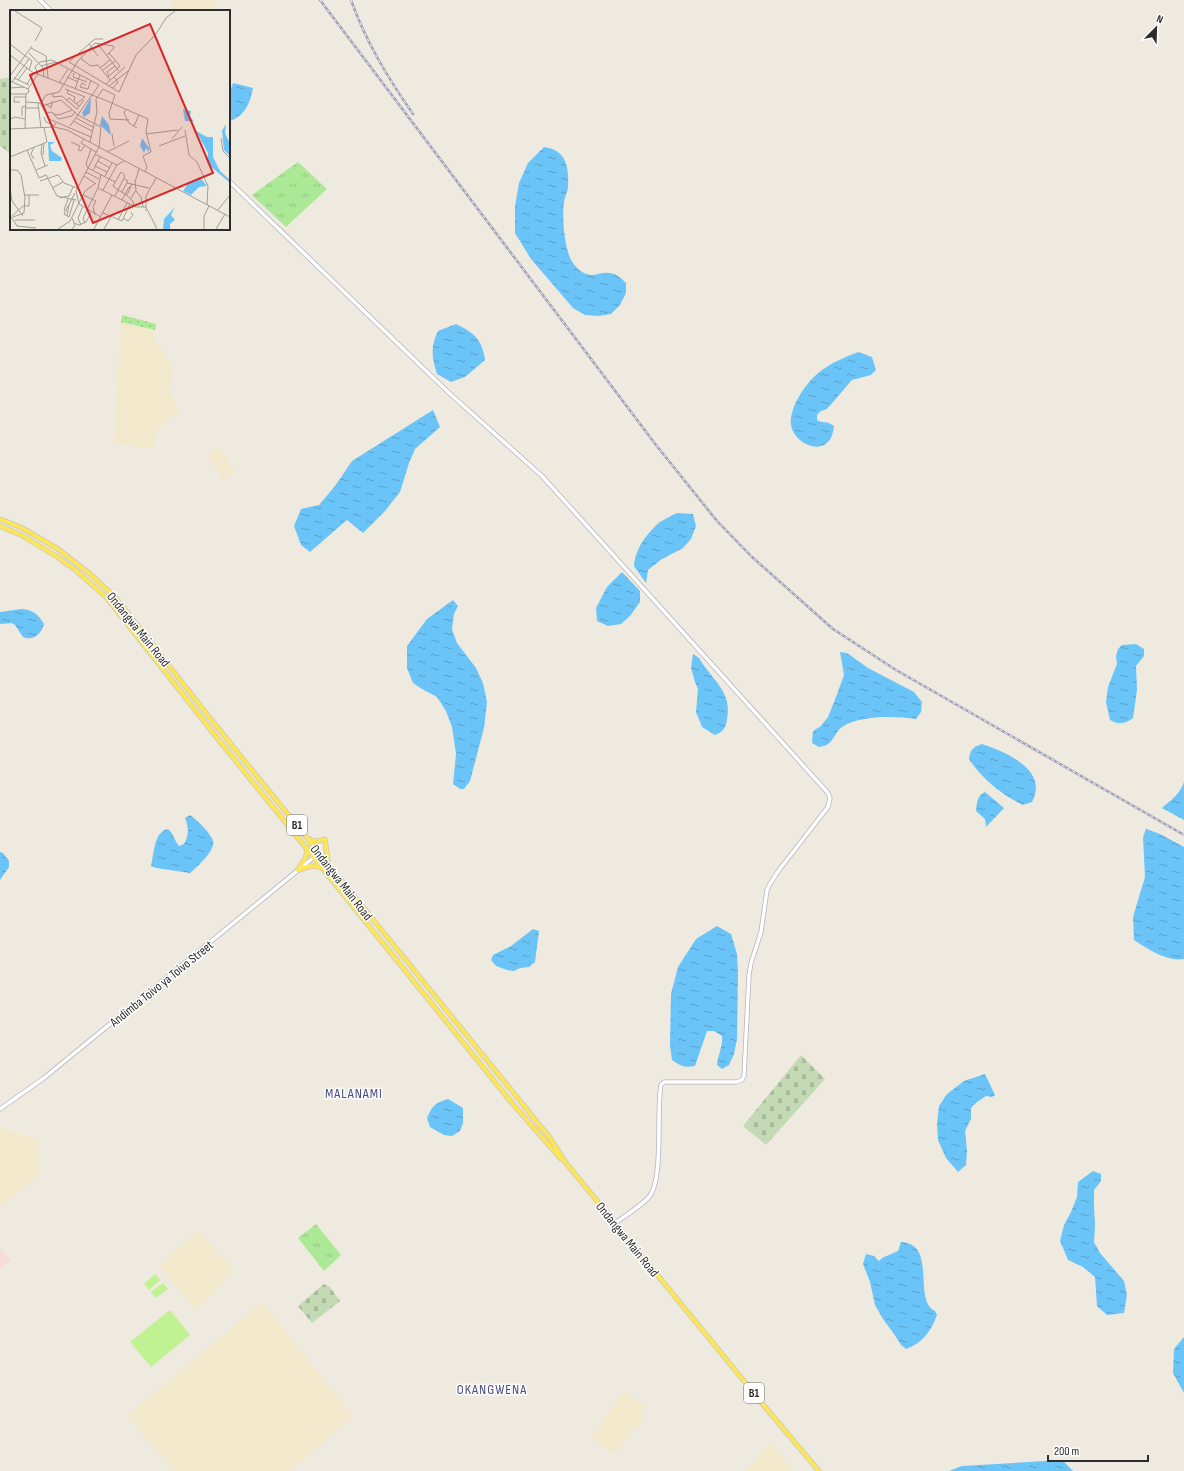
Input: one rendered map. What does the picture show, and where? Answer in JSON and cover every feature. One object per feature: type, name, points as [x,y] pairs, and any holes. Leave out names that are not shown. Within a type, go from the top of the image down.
[{"type":"main road","name":"Ondangwa Main Road","points":[[0,519],[22,528],[58,549],[98,581],[122,605],[360,906],[550,1138],[566,1163]]},
{"type":"main road","name":"Ondangwa Main Road","points":[[0,526],[21,535],[56,556],[94,586],[116,608],[214,734],[512,1103],[566,1163],[819,1471]]},
{"type":"main road","points":[[94,586],[98,581]]},
{"type":"main road","points":[[308,839],[313,841],[325,839],[328,864]]},
{"type":"main road","points":[[298,870],[306,857],[307,848]]},
{"type":"main road","points":[[298,870],[311,866],[322,867]]},
{"type":"main road","points":[[408,974],[413,970]]},
{"type":"street","points":[[40,0],[50,10]]},
{"type":"street","points":[[230,182],[448,392],[542,476],[828,793],[830,802],[828,807],[779,870],[767,890],[761,932],[751,963],[749,975],[746,1071],[744,1076],[742,1080],[736,1082],[664,1082],[661,1085],[657,1171],[654,1186],[648,1198],[615,1223]]},
{"type":"street","name":"Andimba Toivo ya Toivo Street","points":[[0,1109],[44,1078],[319,853]]},
{"type":"shaded area","points":[[173,0],[216,0],[213,10],[179,10],[171,8]]},
{"type":"shaded area","points":[[121,322],[155,330],[153,336],[174,370],[168,389],[180,412],[158,428],[154,449],[114,443]]},
{"type":"shaded area","points":[[218,448],[222,449],[235,473],[222,481],[208,455]]},
{"type":"shaded area","points":[[0,1127],[38,1139],[39,1174],[4,1205],[0,1201]]},
{"type":"shaded area","points":[[198,1231],[234,1270],[196,1311],[159,1265]]},
{"type":"shaded area","points":[[0,1248],[11,1260],[0,1269]]},
{"type":"shaded area","points":[[262,1302],[353,1416],[290,1471],[173,1471],[127,1416]]},
{"type":"shaded area","points":[[624,1391],[645,1407],[640,1414],[645,1418],[614,1454],[590,1438]]},
{"type":"shaded area","points":[[770,1443],[794,1471],[746,1471],[749,1467]]},
{"type":"green space","points":[[10,77],[10,153],[0,146],[0,79]]},
{"type":"green space","points":[[298,162],[327,189],[286,227],[252,195]]},
{"type":"green space","points":[[122,315],[156,324],[155,330],[121,322]]},
{"type":"green space","points":[[801,1055],[825,1079],[766,1145],[743,1126]]},
{"type":"green space","points":[[316,1224],[341,1255],[324,1271],[298,1238]]},
{"type":"green space","points":[[155,1274],[160,1280],[149,1290],[144,1284]]},
{"type":"green space","points":[[163,1283],[168,1289],[156,1298],[151,1292]]},
{"type":"green space","points":[[324,1284],[330,1287],[340,1301],[312,1323],[298,1306]]},
{"type":"green space","points":[[170,1310],[190,1335],[151,1367],[130,1342]]},
{"type":"water","points":[[233,83],[253,88],[247,107],[233,120],[230,119],[230,91]]},
{"type":"water","points":[[544,147],[558,152],[565,161],[567,167],[568,188],[564,201],[563,221],[564,234],[571,260],[580,271],[584,273],[593,275],[612,273],[626,283],[626,293],[620,305],[611,314],[598,316],[585,315],[573,308],[531,259],[515,233],[515,206],[519,183],[528,163]]},
{"type":"water","points":[[456,324],[468,330],[476,338],[482,347],[485,360],[465,377],[451,382],[437,374],[433,357],[433,348],[438,331]]},
{"type":"water","points":[[858,352],[872,357],[876,370],[871,375],[852,380],[827,409],[821,411],[817,415],[817,420],[834,426],[830,440],[822,446],[817,447],[806,444],[797,438],[791,426],[791,416],[796,402],[808,383],[822,370],[829,365]]},
{"type":"water","points":[[433,410],[440,427],[415,449],[400,492],[385,511],[363,533],[347,520],[310,552],[301,545],[294,526],[301,509],[319,505],[335,486],[352,461]]},
{"type":"water","points":[[677,513],[693,514],[696,526],[691,539],[683,548],[662,559],[648,570],[646,583],[634,566],[639,548],[646,536],[655,526]]},
{"type":"water","points":[[622,572],[640,591],[640,602],[630,616],[621,624],[608,626],[597,621],[596,608],[607,587]]},
{"type":"water","points":[[453,600],[458,606],[454,614],[452,629],[457,643],[476,668],[483,683],[487,702],[484,728],[470,781],[464,789],[460,789],[453,784],[456,754],[452,727],[446,711],[437,697],[413,683],[407,668],[407,646],[427,619]]},
{"type":"water","points":[[22,609],[29,610],[35,614],[44,624],[39,634],[33,638],[23,637],[12,623],[0,624],[0,612]]},
{"type":"water","points":[[1136,644],[1144,649],[1144,656],[1136,666],[1137,690],[1133,718],[1125,723],[1116,723],[1110,720],[1106,702],[1108,687],[1117,664],[1116,656],[1118,649],[1122,645]]},
{"type":"water","points":[[840,652],[847,653],[868,668],[914,692],[922,702],[921,712],[916,719],[878,717],[858,720],[842,727],[826,745],[819,747],[812,743],[813,731],[821,726],[828,717],[844,675]]},
{"type":"water","points":[[693,654],[699,658],[720,686],[727,701],[728,709],[726,725],[722,731],[715,735],[702,727],[696,712],[698,689],[691,668]]},
{"type":"water","points":[[982,744],[1013,757],[1030,772],[1035,781],[1036,791],[1032,802],[1023,805],[1015,801],[1000,791],[980,773],[969,759],[972,749]]},
{"type":"water","points":[[1184,782],[1184,820],[1162,808],[1178,793]]},
{"type":"water","points":[[985,792],[1004,808],[986,827],[985,819],[976,811],[979,797]]},
{"type":"water","points":[[190,815],[203,826],[212,838],[213,845],[209,854],[190,873],[151,866],[157,838],[163,831],[168,829],[179,846],[184,844],[188,831],[185,818]]},
{"type":"water","points":[[1146,829],[1160,834],[1184,847],[1184,959],[1171,959],[1164,957],[1134,940],[1133,917],[1145,877],[1143,837]]},
{"type":"water","points":[[0,852],[3,853],[9,861],[9,867],[0,880]]},
{"type":"water","points":[[717,926],[731,934],[737,954],[737,1039],[734,1054],[729,1065],[722,1069],[717,1065],[722,1036],[714,1031],[707,1031],[695,1066],[683,1066],[672,1060],[670,1045],[671,994],[678,967],[696,939]]},
{"type":"water","points":[[533,929],[539,931],[535,962],[529,967],[520,968],[514,971],[496,966],[491,960],[493,955],[511,946]]},
{"type":"water","points":[[985,1074],[995,1095],[992,1097],[986,1096],[971,1108],[971,1119],[965,1131],[967,1151],[966,1165],[958,1172],[946,1158],[938,1140],[937,1124],[939,1106],[947,1094],[964,1081]]},
{"type":"water","points":[[448,1099],[463,1108],[463,1123],[460,1131],[452,1136],[444,1135],[430,1127],[427,1118],[434,1106]]},
{"type":"water","points":[[1093,1171],[1101,1174],[1101,1181],[1094,1190],[1094,1242],[1100,1253],[1124,1281],[1127,1295],[1124,1313],[1107,1315],[1097,1306],[1095,1277],[1083,1267],[1068,1260],[1060,1241],[1064,1225],[1077,1197],[1078,1182]]},
{"type":"water","points":[[901,1242],[912,1245],[919,1252],[922,1262],[925,1296],[928,1305],[937,1315],[926,1336],[906,1349],[901,1345],[875,1305],[870,1282],[863,1264],[866,1254],[874,1256],[879,1261],[882,1258],[898,1251]]},
{"type":"water","points":[[1184,1337],[1184,1393],[1173,1373],[1174,1349]]},
{"type":"water","points":[[1045,1461],[1064,1462],[1073,1471],[949,1471],[962,1466]]},
{"type":"railway","points":[[320,0],[656,445],[717,521],[752,557],[833,629],[896,670],[1184,835]]},
{"type":"railway","points":[[351,0],[378,59],[413,114]]},
{"type":"district","name":"MALANAMI","points":[[354,1093]]},
{"type":"district","name":"OKANGWENA","points":[[492,1389]]}]
